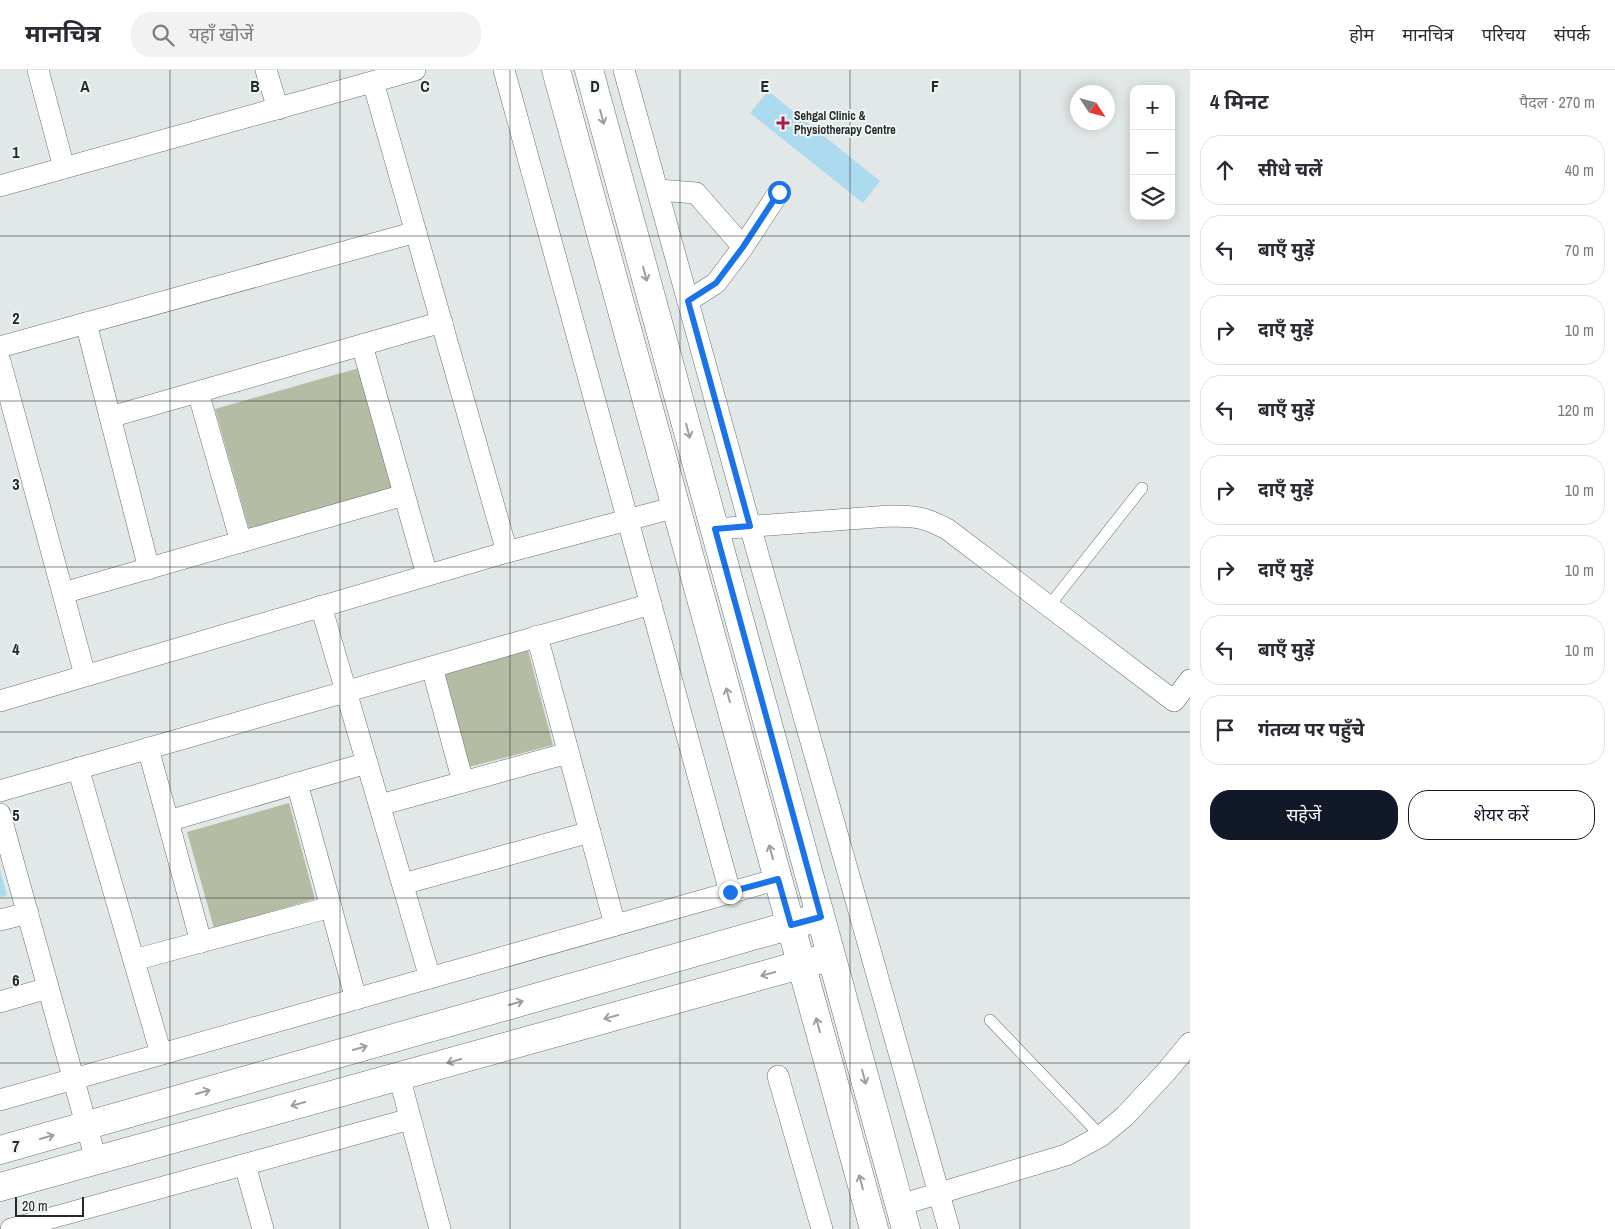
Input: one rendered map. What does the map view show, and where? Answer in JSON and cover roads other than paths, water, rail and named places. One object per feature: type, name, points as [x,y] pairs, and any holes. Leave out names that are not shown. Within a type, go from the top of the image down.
[{"type":"street","points":[[38,70],[64,168]]},
{"type":"street","points":[[266,70],[278,109]]},
{"type":"street","points":[[0,186],[415,70]]},
{"type":"street","points":[[504,70],[730,892]]},
{"type":"street","points":[[556,70],[874,1229]]},
{"type":"street","points":[[590,70],[903,1217],[939,1193],[1066,1155],[1101,1136],[1125,1116],[1190,1043]]},
{"type":"street","points":[[624,70],[750,526],[949,1229]]},
{"type":"street","points":[[374,82],[507,552]]},
{"type":"street","points":[[658,190],[696,192],[743,247]]},
{"type":"street","points":[[688,301],[716,283],[743,247],[779,192]]},
{"type":"street","points":[[0,347],[416,232]]},
{"type":"street","points":[[110,417],[442,322]]},
{"type":"street","points":[[86,323],[148,568]]},
{"type":"street","points":[[362,345],[427,575]]},
{"type":"street","points":[[0,361],[85,676]]},
{"type":"street","points":[[198,392],[241,542]]},
{"type":"street","points":[[63,593],[404,495]]},
{"type":"street","points":[[0,700],[507,552],[676,507]]},
{"type":"street","points":[[715,529],[890,516],[928,519],[947,529],[1182,707],[1190,680]]},
{"type":"street","points":[[0,791],[651,604]]},
{"type":"street","points":[[321,606],[430,978]]},
{"type":"street","points":[[537,636],[615,925]]},
{"type":"street","points":[[432,667],[463,782]]},
{"type":"street","points":[[148,748],[202,942]]},
{"type":"street","points":[[380,806],[568,753]]},
{"type":"street","points":[[168,820],[367,763]]},
{"type":"street","points":[[78,768],[161,1054]]},
{"type":"street","points":[[297,783],[356,999]]},
{"type":"street","points":[[0,814],[96,1160]]},
{"type":"street","points":[[403,884],[590,832]]},
{"type":"street","points":[[0,1100],[778,879]]},
{"type":"street","points":[[134,960],[331,907]]},
{"type":"street","points":[[0,920],[28,913]]},
{"type":"street","points":[[0,1150],[821,917]]},
{"type":"street","points":[[0,1187],[831,956]]},
{"type":"street","points":[[0,1002],[48,988]]},
{"type":"street","points":[[399,1076],[440,1229]]},
{"type":"street","points":[[778,1076],[822,1229]]},
{"type":"street","points":[[10,1229],[410,1119]]},
{"type":"street","points":[[245,1165],[263,1229]]},
{"type":"lane","points":[[1049,606],[1142,488]]},
{"type":"lane","points":[[990,1020],[1101,1136]]},
{"type":"place","name":"Sehgal Clinic & Physiotherapy Centre","points":[[783,123]]}]
